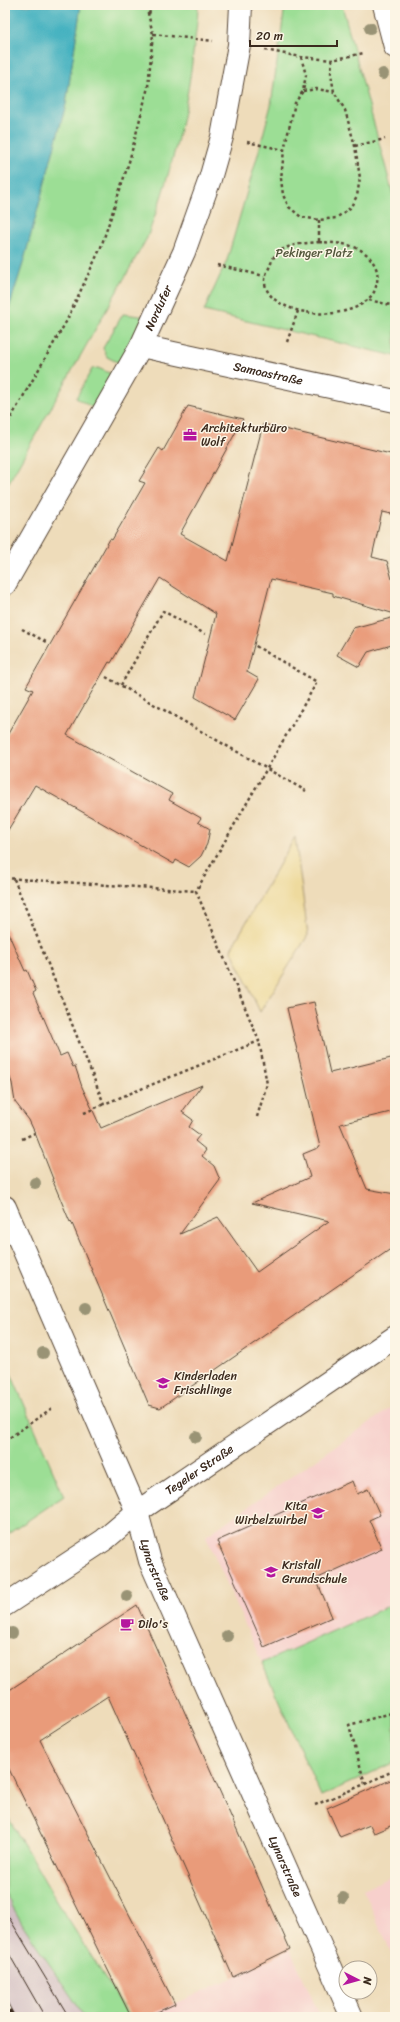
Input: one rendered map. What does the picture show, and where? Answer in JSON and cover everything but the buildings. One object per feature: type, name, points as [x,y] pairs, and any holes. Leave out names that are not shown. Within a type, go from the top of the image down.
[{"type":"street","name":"Nordufer","points":[[5,584],[141,346],[184,252],[210,179],[222,137],[237,53],[241,5]]},
{"type":"street","points":[[384,5],[395,47]]},
{"type":"street","name":"Samoastraße","points":[[141,346],[395,401]]},
{"type":"street","name":"Lynarstraße","points":[[5,1207],[137,1512],[150,1561],[352,2017]]},
{"type":"street","name":"Tegeler Straße","points":[[5,1605],[104,1540],[137,1512],[395,1337]]},
{"type":"path","points":[[5,428],[66,322],[101,248],[129,162],[148,87],[154,34],[146,5]]},
{"type":"path","points":[[149,14],[152,5]]},
{"type":"path","points":[[154,34],[212,41]]},
{"type":"path","points":[[264,50],[301,57],[332,60],[364,53]]},
{"type":"path","points":[[301,57],[306,75],[303,91],[296,103],[284,150],[281,179],[283,195],[289,207],[302,217],[319,220],[336,218],[350,208],[357,196],[360,178],[355,146],[345,110],[334,92],[331,74],[332,60]]},
{"type":"path","points":[[303,91],[317,89],[334,92]]},
{"type":"path","points":[[355,146],[385,139]]},
{"type":"path","points":[[247,142],[284,150]]},
{"type":"path","points":[[319,220],[319,242]]},
{"type":"path","points":[[319,242],[348,244],[365,252],[376,269],[377,285],[369,300],[357,308],[342,313],[298,311],[278,302],[265,289],[264,276],[276,254],[296,244],[319,242]]},
{"type":"path","points":[[217,265],[264,276]]},
{"type":"path","points":[[369,300],[395,306]]},
{"type":"path","points":[[287,342],[298,311]]},
{"type":"path","points":[[121,685],[163,611],[205,634]]},
{"type":"path","points":[[22,629],[46,642]]},
{"type":"path","points":[[196,891],[268,769],[316,682],[254,645]]},
{"type":"path","points":[[106,677],[306,790]]},
{"type":"path","points":[[5,878],[196,891]]},
{"type":"path","points":[[14,879],[104,1104]]},
{"type":"path","points":[[196,891],[259,1041],[268,1084],[257,1117]]},
{"type":"path","points":[[84,1113],[259,1041]]},
{"type":"path","points":[[22,1139],[35,1133]]},
{"type":"path","points":[[5,1441],[52,1408]]},
{"type":"path","points":[[365,1784],[349,1725],[395,1712]]},
{"type":"path","points":[[315,1805],[395,1770]]},
{"type":"shaded area","name":"Kita Wirbelzwirbel","points":[[395,1405],[395,1603],[262,1663],[206,1536]]},
{"type":"shaded area","points":[[395,1875],[395,1962],[363,1889]]},
{"type":"shaded area","points":[[5,1893],[23,1925],[85,2017],[5,2017]]},
{"type":"shaded area","points":[[290,1949],[321,2017],[146,2017],[234,1977]]},
{"type":"green space","points":[[81,5],[198,5],[190,78],[176,148],[147,238],[5,489],[5,321],[24,260],[66,104]]},
{"type":"green space","name":"Pekinger Platz","points":[[285,5],[342,5],[395,202],[395,356],[204,311],[227,260],[271,105]]},
{"type":"green space","points":[[123,314],[148,317],[121,364],[107,357],[103,348]]},
{"type":"green space","points":[[98,368],[114,375],[95,408],[93,408],[76,398],[92,369]]},
{"type":"green space","points":[[5,1360],[64,1496],[5,1536]]},
{"type":"green space","points":[[395,1603],[395,1762],[321,1796],[262,1663]]},
{"type":"green space","points":[[5,1812],[57,1902],[130,2017],[85,2017],[23,1925],[5,1893]]},
{"type":"sand","points":[[295,837],[308,935],[260,1012],[231,949]]},
{"type":"water","points":[[5,5],[81,5],[66,104],[24,260],[5,321]]},
{"type":"tram line","points":[[5,1911],[69,2017]]},
{"type":"tram line","points":[[5,1947],[45,2017]]},
{"type":"railway","points":[[5,2002],[13,2017]]},
{"type":"place","name":"Architekturbüro Wolf","points":[[190,435]]},
{"type":"place","name":"Kinderladen Frischlinge","points":[[163,1383]]},
{"type":"place","name":"Kita Wirbelzwirbel","points":[[318,1513]]},
{"type":"place","name":"Kristall Grundschule","points":[[271,1572]]},
{"type":"place","name":"Dilo's","points":[[127,1624]]}]
